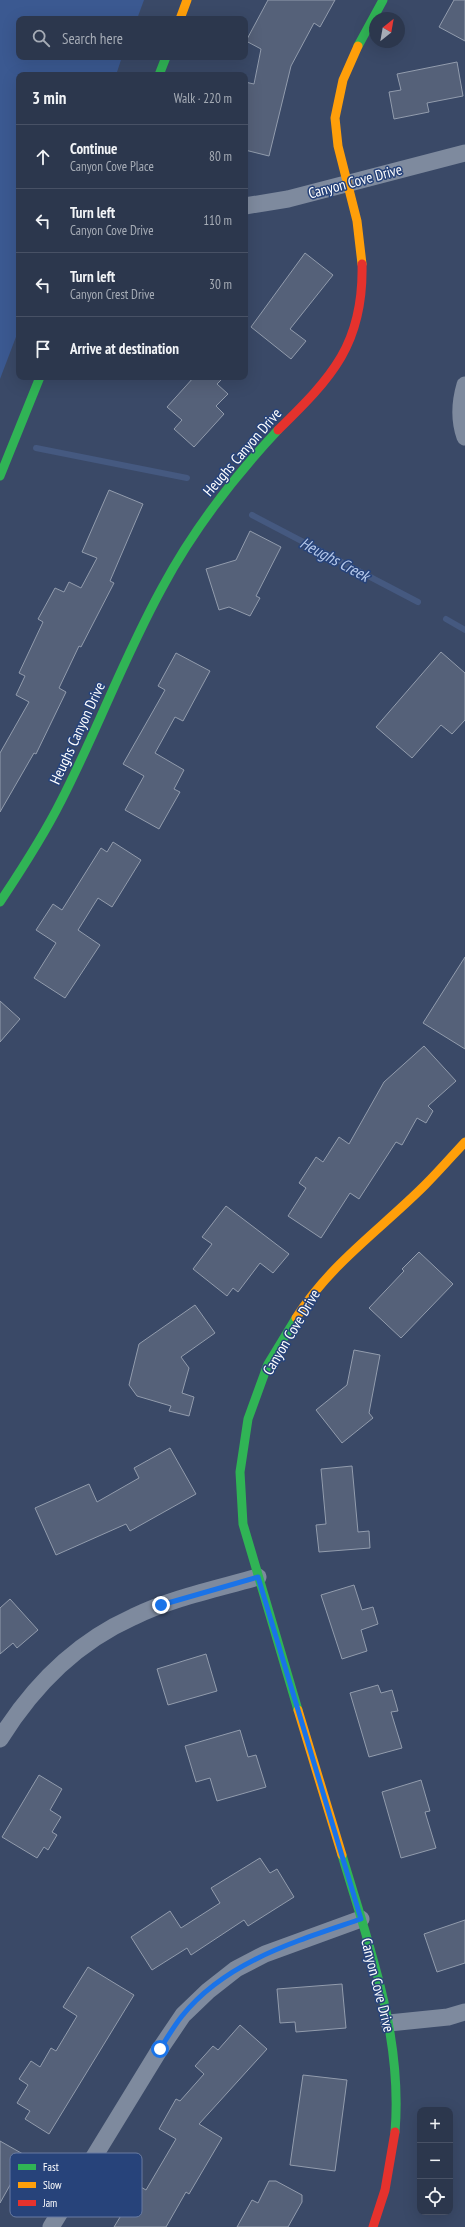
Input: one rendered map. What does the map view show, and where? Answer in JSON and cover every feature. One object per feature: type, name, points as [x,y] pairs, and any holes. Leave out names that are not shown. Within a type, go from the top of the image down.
[{"type":"street","points":[[181,16],[187,0]]},
{"type":"street","name":"Heughs Canyon Drive","points":[[0,902],[45,830],[77,768],[158,594],[198,526],[226,490],[266,444],[320,387],[338,362],[352,336],[361,303],[364,264],[348,182],[337,147],[336,108],[341,88],[353,60],[383,0]]},
{"type":"street","points":[[160,72],[165,60]]},
{"type":"street","name":"Canyon Cove Drive","points":[[248,206],[288,199],[348,182],[465,153]]},
{"type":"street","points":[[0,476],[39,380]]},
{"type":"street","points":[[465,385],[462,394],[461,424],[465,437]]},
{"type":"street","name":"Canyon Cove Drive","points":[[373,2227],[383,2200],[397,2120],[396,2071],[389,2023],[361,1919],[243,1524],[240,1472],[248,1419],[268,1364],[311,1294],[344,1258],[425,1185],[465,1142]]},
{"type":"street","points":[[0,1739],[29,1697],[45,1678],[63,1661],[106,1630],[161,1605],[258,1577]]},
{"type":"street","points":[[97,2153],[160,2049],[183,2015],[208,1991],[236,1969],[259,1957],[361,1919]]},
{"type":"street","points":[[389,2023],[448,2017],[465,2012]]},
{"type":"street","points":[[52,2227],[58,2217]]},
{"type":"shaded area","points":[[0,0],[144,0],[138,16],[16,16],[16,60],[121,60],[117,72],[16,72],[16,337],[0,379]]},
{"type":"building","points":[[268,0],[335,0],[320,27],[314,23],[291,66],[269,156],[248,151],[248,83],[254,84],[261,49],[248,42],[248,37]]},
{"type":"building","points":[[454,0],[465,0],[465,41],[439,27]]},
{"type":"building","points":[[457,62],[463,96],[427,103],[429,112],[394,119],[389,92],[401,90],[397,74]]},
{"type":"building","points":[[305,253],[333,275],[290,329],[306,341],[291,359],[251,327]]},
{"type":"building","points":[[191,380],[221,380],[217,384],[228,394],[216,406],[224,414],[194,447],[174,429],[182,420],[167,407]]},
{"type":"building","points":[[109,490],[143,504],[110,581],[114,583],[81,647],[79,646],[59,688],[66,692],[36,754],[34,753],[0,812],[0,753],[29,702],[16,695],[25,676],[19,673],[43,622],[38,619],[55,588],[64,592],[69,582],[81,588],[97,558],[82,552]]},
{"type":"building","points":[[250,531],[281,547],[256,596],[260,598],[250,616],[229,607],[219,610],[206,569],[236,560]]},
{"type":"building","points":[[441,652],[465,673],[465,720],[452,734],[441,725],[412,758],[376,727]]},
{"type":"building","points":[[176,653],[210,671],[183,721],[175,717],[155,753],[184,770],[174,789],[180,792],[159,829],[125,810],[144,776],[123,764],[165,690],[158,686]]},
{"type":"building","points":[[113,842],[141,860],[112,907],[98,898],[78,930],[100,945],[65,998],[34,978],[56,943],[36,930],[53,904],[62,910],[101,848],[107,852]]},
{"type":"building","points":[[465,957],[465,1049],[423,1023]]},
{"type":"building","points":[[0,1001],[20,1019],[0,1042]]},
{"type":"building","points":[[424,1046],[456,1081],[428,1106],[433,1111],[426,1123],[417,1118],[402,1145],[396,1142],[359,1199],[350,1193],[321,1238],[288,1216],[306,1188],[299,1183],[316,1157],[323,1162],[339,1137],[349,1144],[384,1082]]},
{"type":"building","points":[[226,1206],[289,1254],[273,1273],[260,1263],[238,1292],[233,1288],[227,1296],[193,1269],[212,1244],[202,1237]]},
{"type":"building","points":[[419,1252],[453,1284],[401,1338],[369,1308],[404,1271],[402,1269]]},
{"type":"building","points":[[195,1305],[215,1333],[181,1357],[189,1368],[182,1393],[194,1397],[189,1416],[169,1411],[171,1406],[137,1396],[129,1385],[139,1344]]},
{"type":"building","points":[[354,1350],[380,1355],[369,1413],[373,1418],[342,1443],[316,1410],[347,1385]]},
{"type":"building","points":[[170,1448],[196,1494],[130,1531],[126,1524],[56,1555],[35,1508],[89,1484],[97,1502],[139,1478],[134,1468]]},
{"type":"building","points":[[352,1466],[358,1532],[369,1531],[370,1548],[319,1552],[316,1525],[326,1524],[321,1469]]},
{"type":"building","points":[[354,1585],[362,1610],[373,1607],[378,1624],[361,1630],[367,1651],[342,1659],[321,1595]]},
{"type":"building","points":[[10,1599],[38,1630],[17,1648],[13,1643],[0,1654],[0,1608]]},
{"type":"building","points":[[206,1654],[217,1691],[168,1705],[157,1669]]},
{"type":"building","points":[[378,1685],[381,1693],[392,1690],[398,1711],[391,1712],[402,1748],[369,1757],[350,1693]]},
{"type":"building","points":[[240,1730],[248,1757],[256,1755],[266,1787],[217,1801],[210,1778],[196,1782],[185,1746]]},
{"type":"building","points":[[39,1775],[62,1789],[50,1810],[61,1817],[52,1832],[57,1835],[48,1850],[44,1847],[37,1858],[2,1837]]},
{"type":"building","points":[[421,1780],[430,1811],[425,1812],[436,1848],[401,1858],[382,1792]]},
{"type":"building","points":[[260,1858],[270,1873],[277,1869],[294,1897],[248,1926],[244,1920],[191,1955],[187,1948],[152,1970],[131,1937],[170,1911],[181,1928],[220,1903],[211,1888]]},
{"type":"building","points":[[465,1920],[465,1963],[437,1972],[424,1934]]},
{"type":"building","points":[[88,1967],[134,1995],[49,2134],[25,2119],[30,2111],[17,2103],[28,2085],[19,2079],[31,2061],[40,2067],[51,2048],[56,2051],[77,2016],[63,2007]]},
{"type":"building","points":[[342,1984],[346,2028],[296,2032],[295,2022],[280,2023],[277,1989]]},
{"type":"building","points":[[240,2025],[267,2049],[199,2124],[222,2138],[189,2194],[186,2192],[166,2227],[114,2227],[120,2217],[142,2217],[142,2188],[146,2190],[176,2139],[159,2129],[176,2099],[180,2101],[204,2074],[195,2066],[213,2046],[218,2050]]},
{"type":"building","points":[[303,2075],[347,2080],[335,2171],[290,2165]]},
{"type":"building","points":[[0,2141],[21,2153],[10,2153],[10,2185],[0,2203]]},
{"type":"building","points":[[269,2181],[276,2181],[302,2195],[302,2202],[288,2227],[237,2227],[252,2200],[258,2203]]},
{"type":"waterway","name":"Heughs Creek","points":[[36,448],[187,478]]},
{"type":"waterway","name":"Heughs Creek","points":[[252,515],[418,602]]},
{"type":"waterway","name":"Heughs Creek","points":[[446,619],[465,630]]},
{"type":"traffic: fast","points":[[358,46],[383,0]]},
{"type":"traffic: fast","points":[[160,72],[165,60]]},
{"type":"traffic: fast","points":[[0,476],[39,380]]},
{"type":"traffic: fast","points":[[0,902],[32,853],[54,814],[87,748],[148,614],[174,567],[200,525],[215,505],[245,467],[278,430]]},
{"type":"traffic: fast","points":[[296,1318],[268,1364],[248,1419],[240,1472],[243,1524],[298,1710]]},
{"type":"traffic: fast","points":[[342,1855],[373,1957],[389,2026],[394,2061],[396,2096],[395,2132]]},
{"type":"traffic: slow","points":[[181,16],[187,0]]},
{"type":"traffic: slow","points":[[358,46],[343,80],[335,118],[338,146],[357,221],[362,264]]},
{"type":"traffic: slow","points":[[296,1318],[310,1298],[340,1264],[425,1185],[465,1142]]},
{"type":"traffic: slow","points":[[298,1710],[342,1855]]},
{"type":"traffic: jam","points":[[278,430],[314,393],[329,375],[351,338],[361,292],[362,264]]},
{"type":"traffic: jam","points":[[373,2227],[385,2190],[395,2132]]},
{"type":"route","points":[[160,2049],[183,2015],[208,1991],[236,1969],[265,1954],[316,1934],[361,1919],[258,1577],[161,1605]]}]
